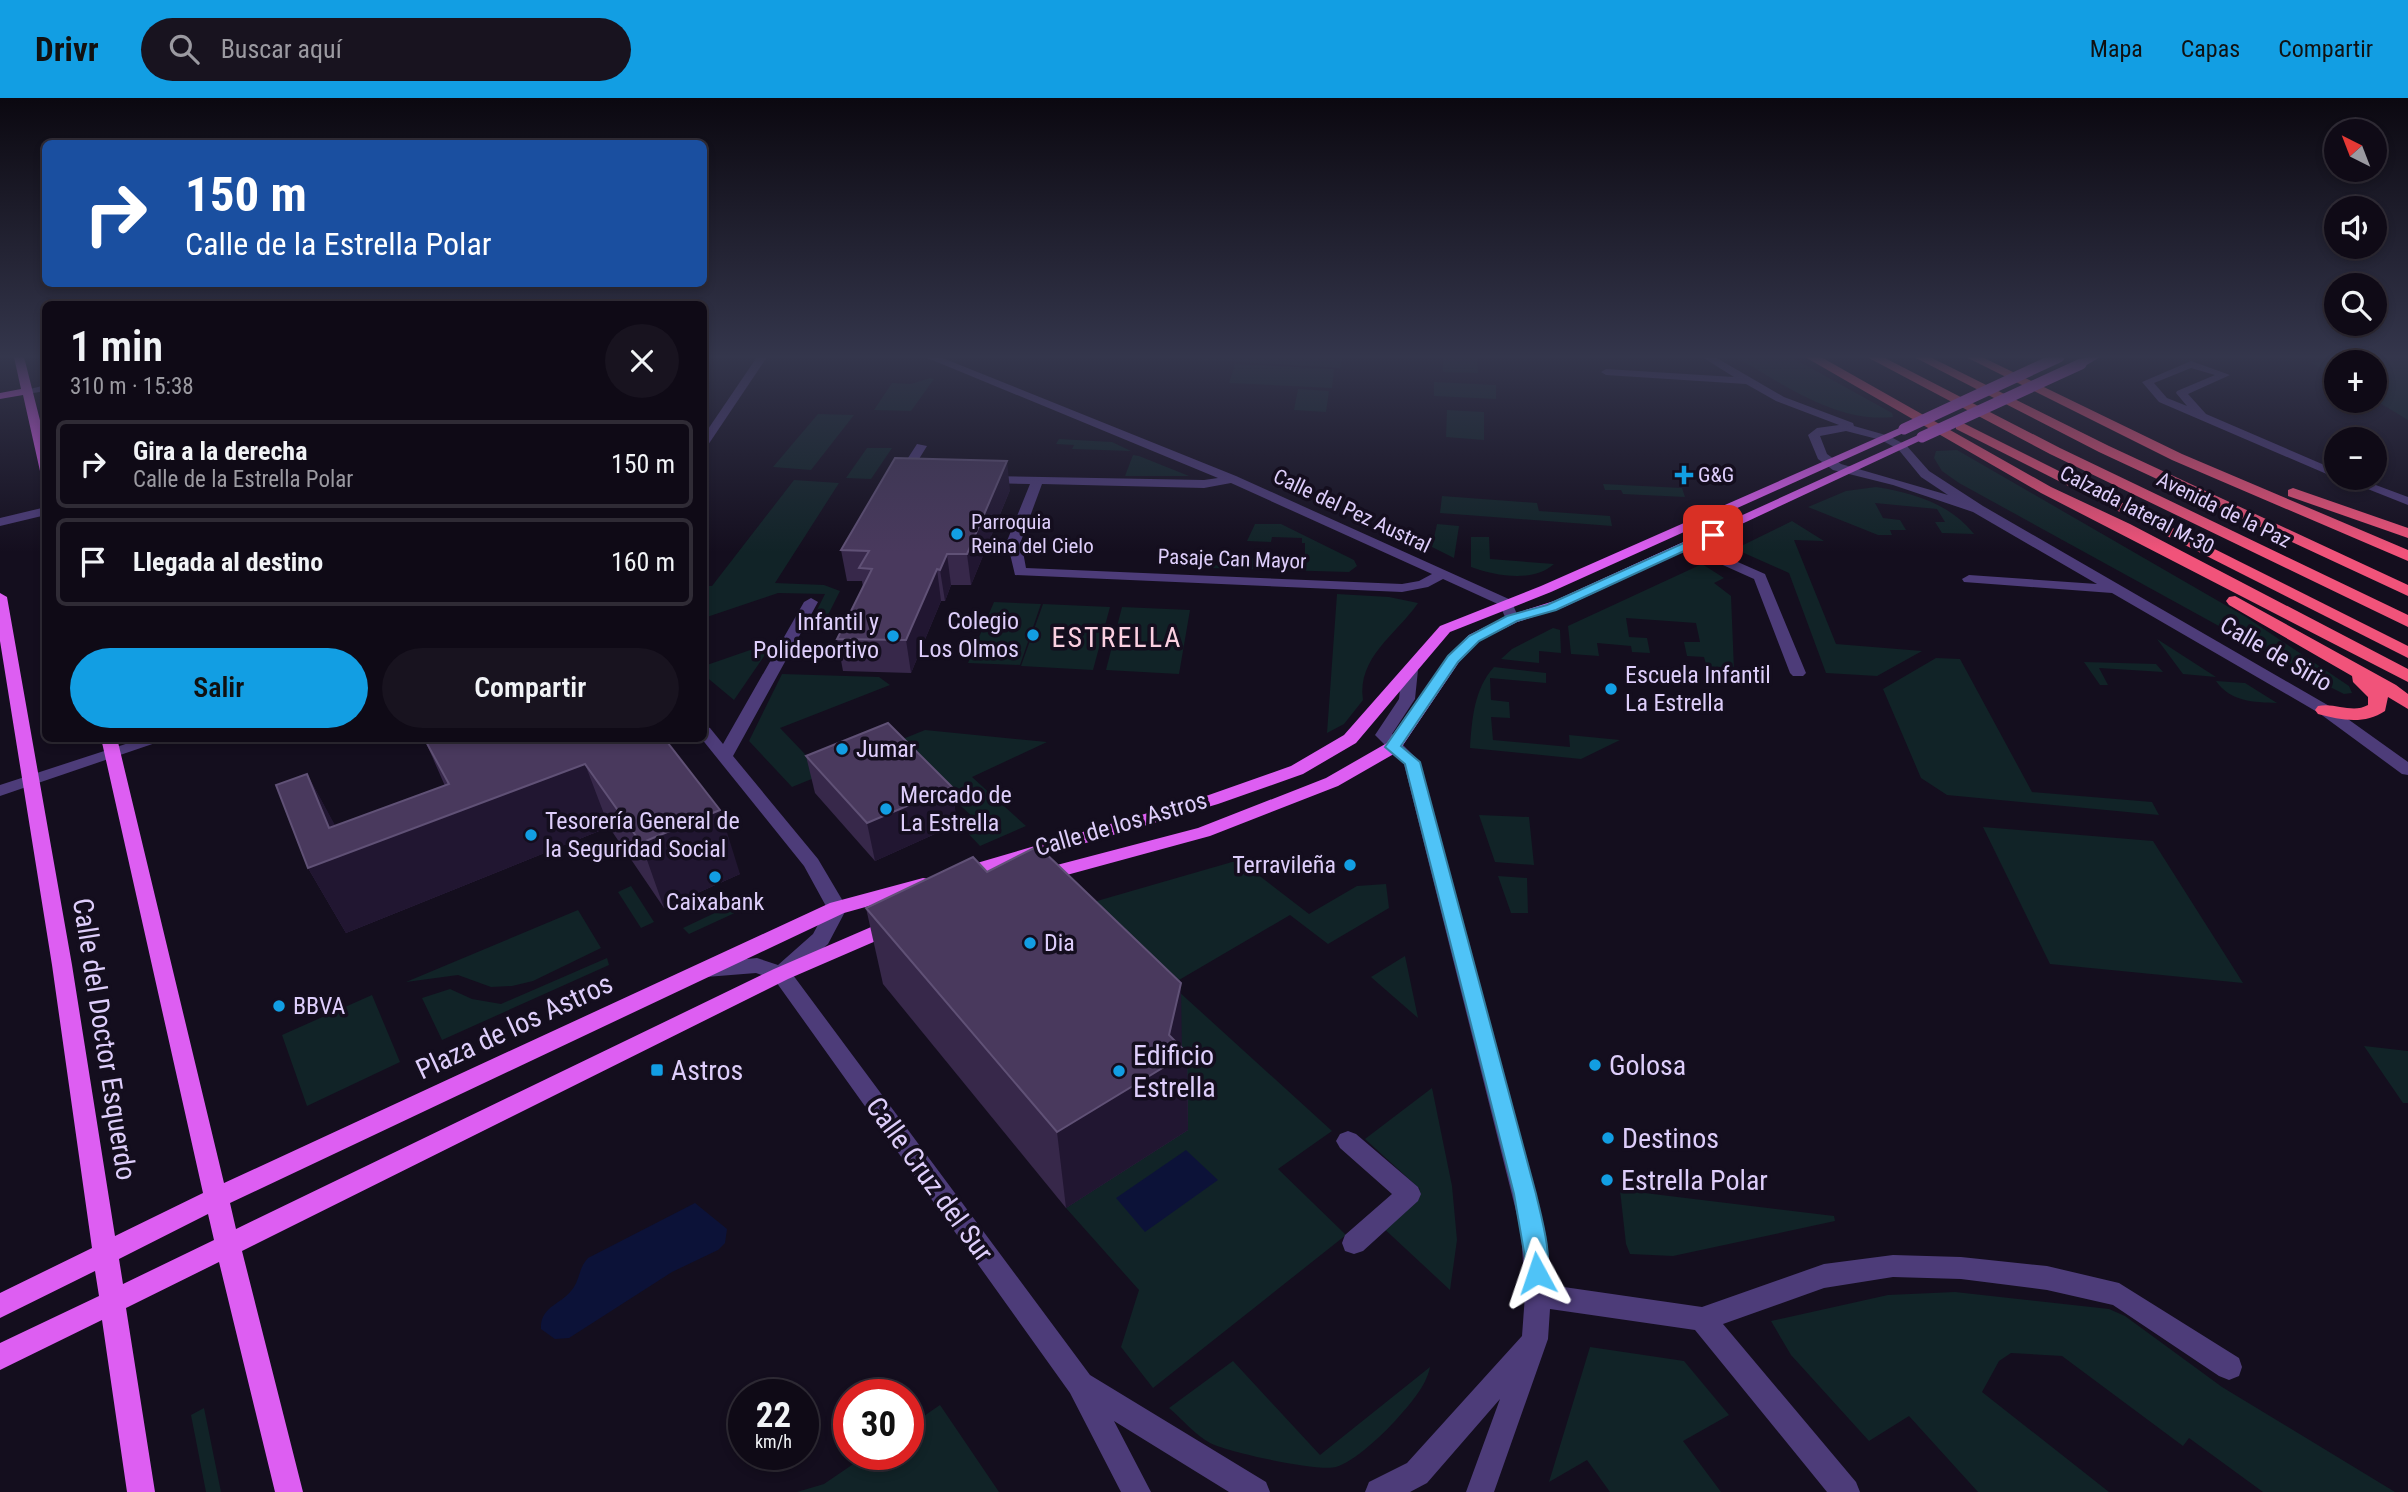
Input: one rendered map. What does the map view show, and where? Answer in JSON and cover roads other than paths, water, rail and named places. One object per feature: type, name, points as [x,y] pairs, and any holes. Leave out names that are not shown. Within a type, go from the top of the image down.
[{"type":"highway","name":"Calzada lateral M-30","points":[[1926,422],[2046,490],[2124,527],[2408,676]]},
{"type":"highway","points":[[1957,422],[2408,653]]},
{"type":"highway","name":"Avenida de la Paz","points":[[2000,422],[2408,622]]},
{"type":"highway","name":"Avenida de la Paz","points":[[2050,422],[2408,591]]},
{"type":"highway","points":[[2094,422],[2111,433],[2408,577]]},
{"type":"highway","points":[[2104,422],[2177,457],[2408,556]]},
{"type":"highway","points":[[2114,422],[2294,493],[2408,533]]},
{"type":"highway","points":[[2046,490],[2113,533],[2337,658],[2408,703]]},
{"type":"highway","points":[[2325,710],[2359,715],[2371,713],[2378,707],[2378,696],[2371,687],[2337,658]]},
{"type":"main road","points":[[34,422],[42,454]]},
{"type":"main road","name":"Calle de los Astros","points":[[837,908],[1212,800],[1297,770],[1350,739],[1445,629],[1506,603],[1530,597],[1919,422]]},
{"type":"main road","points":[[1393,747],[1453,659],[1474,639],[1512,619],[1551,608],[1955,422]]},
{"type":"main road","name":"Calle del Doctor Esquerdo","points":[[0,597],[33,780],[141,1492]]},
{"type":"main road","points":[[111,746],[289,1492]]},
{"type":"main road","name":"Calle de los Astros","points":[[1018,882],[1204,832],[1332,782],[1393,747]]},
{"type":"main road","name":"Plaza de los Astros","points":[[217,1198],[837,908]]},
{"type":"main road","points":[[0,1357],[781,974],[912,917]]},
{"type":"main road","points":[[0,1306],[217,1198]]},
{"type":"street","points":[[707,439],[718,422]]},
{"type":"street","name":"Calle del Pez Austral","points":[[1091,422],[1232,479],[1506,603]]},
{"type":"street","name":"Calle de Sirio","points":[[1802,422],[1822,456],[1829,462],[1850,471],[1897,482],[1978,509]]},
{"type":"street","name":"Calle de Sirio","points":[[1841,422],[1902,447],[1925,474],[1978,509],[2325,710],[2408,770]]},
{"type":"street","points":[[2211,422],[2324,469]]},
{"type":"street","name":"Calle de Sirio","points":[[1807,427],[1860,429]]},
{"type":"street","points":[[916,476],[903,475],[921,446]]},
{"type":"street","name":"Calle de Sirio","points":[[1897,482],[1917,479],[1925,474]]},
{"type":"street","points":[[968,478],[1204,484],[1232,479]]},
{"type":"street","name":"Pasaje Can Mayor","points":[[1037,481],[1014,541],[1020,572],[1402,588],[1423,584],[1440,575]]},
{"type":"street","points":[[2381,490],[2407,499]]},
{"type":"street","points":[[0,522],[42,512]]},
{"type":"street","points":[[1690,545],[1760,577],[1798,673]]},
{"type":"street","name":"Calle de Sirio","points":[[1969,579],[2114,589]]},
{"type":"street","points":[[724,756],[811,602]]},
{"type":"street","points":[[1506,603],[1512,619]]},
{"type":"street","points":[[1410,670],[1412,687],[1403,710],[1383,735],[1412,762],[1533,1231],[1538,1295],[1535,1339],[1480,1492]]},
{"type":"street","points":[[704,970],[757,965],[781,974],[821,939],[837,908],[811,863],[707,735]]},
{"type":"street","points":[[0,791],[33,780],[111,746],[136,742]]},
{"type":"street","name":"Calle Cruz del Sur","points":[[781,974],[1080,1384],[1137,1492]]},
{"type":"street","points":[[1348,1141],[1409,1194],[1354,1243]]},
{"type":"street","points":[[1538,1295],[1702,1319],[1824,1276],[1893,1266],[1961,1268],[2047,1278],[2119,1295],[2229,1367]]},
{"type":"street","points":[[1702,1319],[1846,1492]]},
{"type":"street","points":[[1379,1492],[1417,1472],[1535,1339]]},
{"type":"street","name":"Calle Cruz del Sur","points":[[1080,1384],[1256,1492]]},
{"type":"place","name":"G&G","points":[[1684,475]]},
{"type":"place","name":"Parroquia Reina del Cielo","points":[[957,534]]},
{"type":"place","name":"Colegio Los Olmos","points":[[1033,635]]},
{"type":"place","name":"Infantil y Polideportivo","points":[[893,636]]},
{"type":"place","name":"Escuela Infantil La Estrella","points":[[1611,689]]},
{"type":"place","name":"Jumar","points":[[842,749]]},
{"type":"place","name":"Mercado de La Estrella","points":[[886,809]]},
{"type":"place","name":"Tesorería General de la Seguridad Social","points":[[531,835]]},
{"type":"place","name":"Terravileña","points":[[1350,865]]},
{"type":"place","name":"Caixabank","points":[[715,877]]},
{"type":"place","name":"Dia","points":[[1030,943]]},
{"type":"place","name":"BBVA","points":[[279,1006]]},
{"type":"place","name":"Golosa","points":[[1595,1065]]},
{"type":"place","name":"Astros","points":[[657,1070]]},
{"type":"place","name":"Edificio Estrella","points":[[1119,1071]]},
{"type":"place","name":"Destinos","points":[[1608,1138]]},
{"type":"place","name":"Estrella Polar","points":[[1607,1180]]},
{"type":"district","name":"ESTRELLA","points":[[1117,637]]}]
